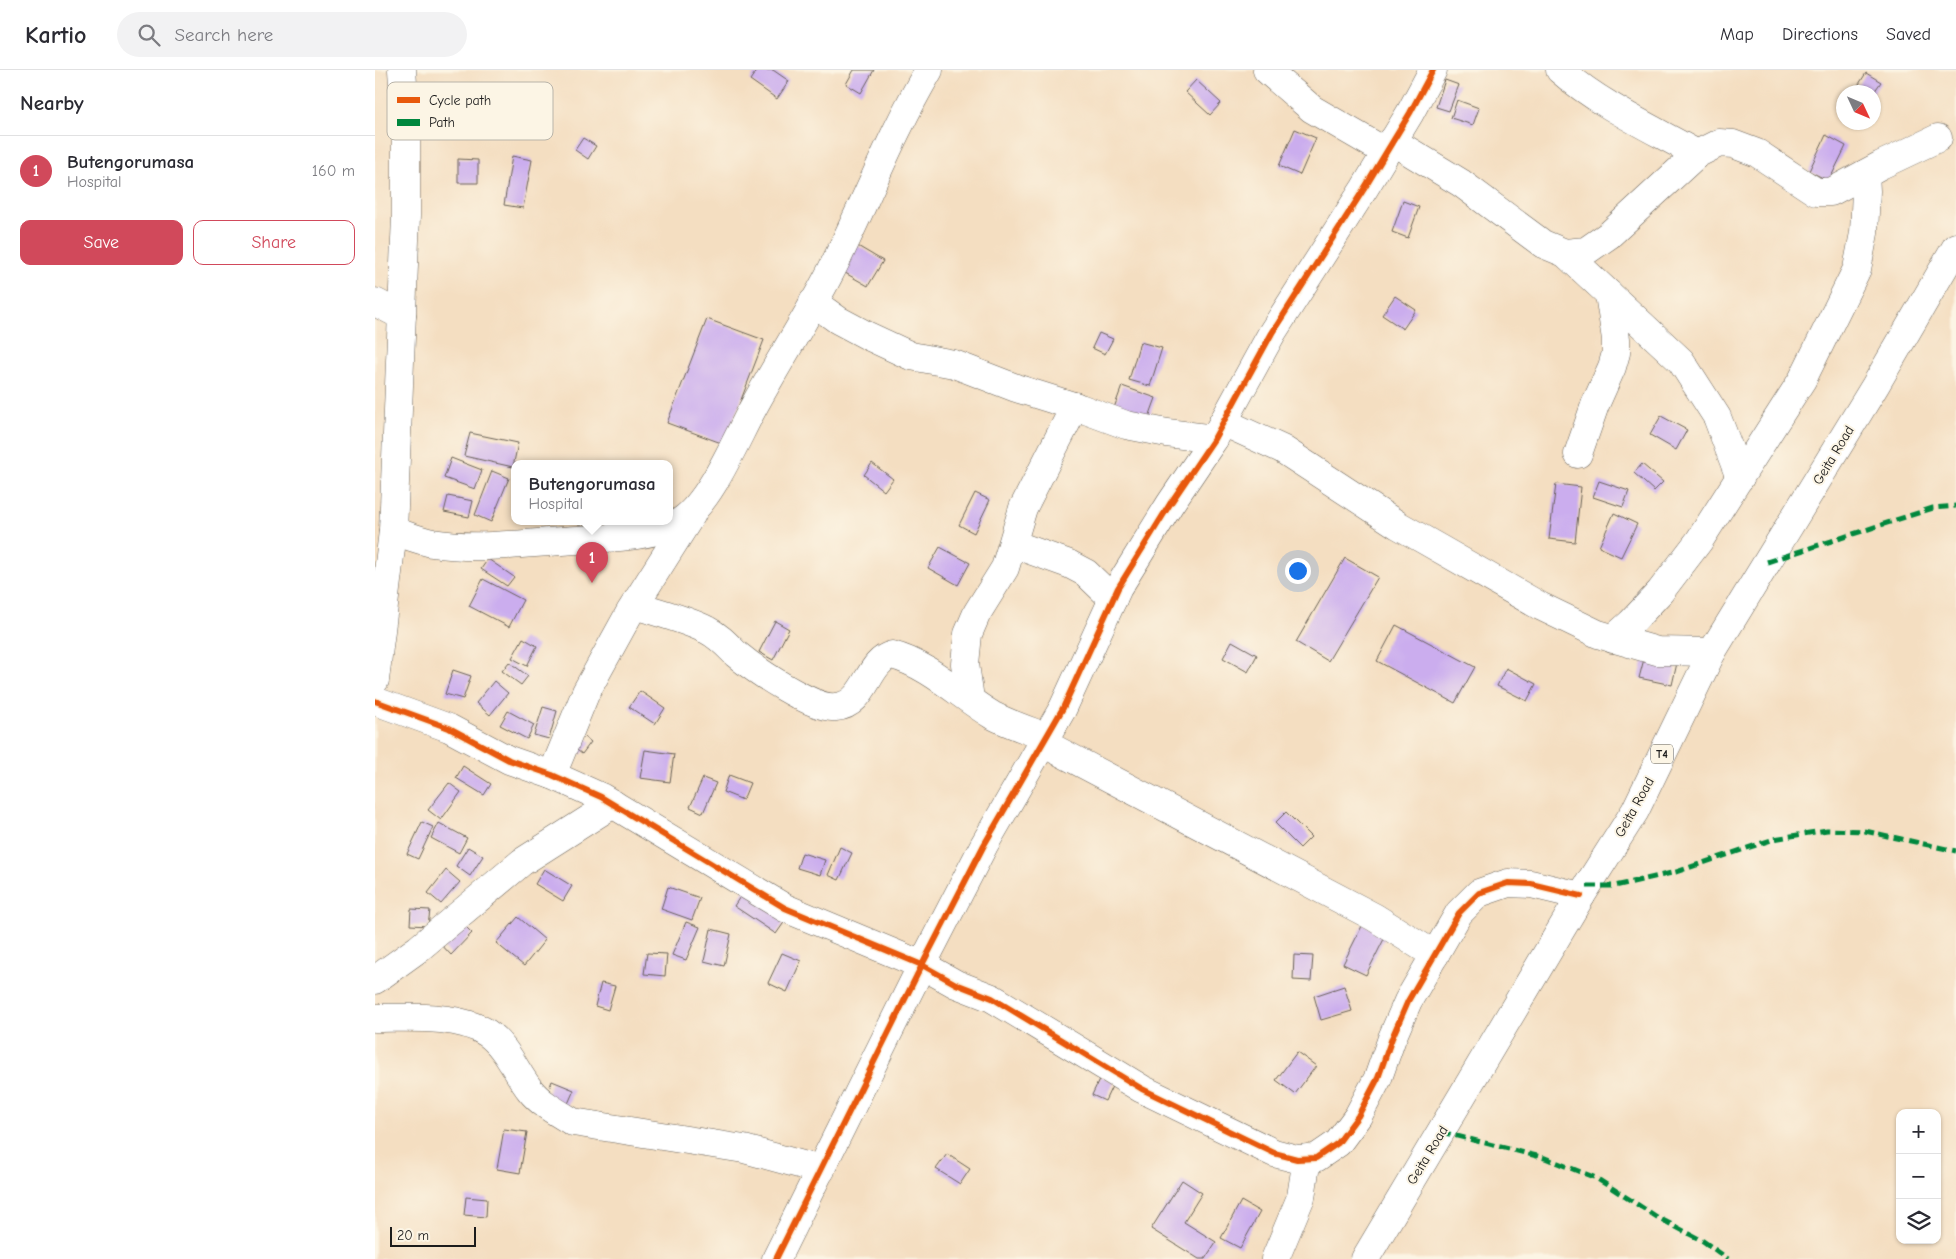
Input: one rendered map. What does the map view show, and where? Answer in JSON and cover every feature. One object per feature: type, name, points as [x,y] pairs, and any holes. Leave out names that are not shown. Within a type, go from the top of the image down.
[{"type":"main road","points":[[553,775],[586,692],[635,605],[728,458],[753,409],[831,270],[880,163],[929,70]]},
{"type":"main road","points":[[1267,70],[1312,109],[1461,183],[1543,244],[1565,253],[1681,361],[1717,417],[1740,478]]},
{"type":"main road","points":[[776,1259],[922,965],[984,845],[1063,708],[1113,599],[1170,504],[1219,431],[1272,333],[1389,146],[1433,70]]},
{"type":"main road","points":[[1560,70],[1607,102],[1697,154]]},
{"type":"main road","points":[[1565,253],[1586,251],[1609,234],[1697,154],[1719,143],[1733,144],[1757,153],[1816,192],[1831,192],[1881,164],[1939,138]]},
{"type":"main road","points":[[375,680],[393,531],[403,316],[406,140]]},
{"type":"main road","points":[[1613,639],[1631,623],[1659,592],[1699,542],[1802,380],[1857,268],[1863,233],[1866,191],[1865,174]]},
{"type":"main road","name":"Geita Road","points":[[1365,1259],[1581,896],[1635,811],[1712,652],[1875,386],[1956,247]]},
{"type":"main road","points":[[1578,454],[1616,353],[1616,339],[1609,294]]},
{"type":"main road","points":[[375,302],[403,316]]},
{"type":"main road","points":[[813,302],[838,320],[911,356],[954,364],[1016,388],[1075,406],[1126,425],[1167,433],[1219,431],[1282,449],[1398,525],[1540,606],[1598,634],[1657,651],[1712,652]]},
{"type":"main road","points":[[970,699],[965,664],[968,634],[981,605],[1005,568],[1023,508],[1075,406]]},
{"type":"main road","points":[[673,524],[681,520],[697,506]]},
{"type":"main road","points":[[393,531],[432,542],[481,546],[621,537],[660,530],[670,525]]},
{"type":"main road","points":[[1013,544],[1069,564],[1086,573],[1113,599]]},
{"type":"main road","points":[[635,605],[706,630],[720,638],[738,655],[773,680],[806,700],[819,705],[836,708],[853,699],[862,690],[879,662],[892,655],[909,661],[993,715],[1045,740],[1374,916],[1435,955]]},
{"type":"main road","points":[[375,701],[449,728],[509,760],[553,775],[613,804],[785,908],[922,965],[956,984],[992,998],[1142,1089],[1274,1153],[1297,1159],[1316,1158],[1338,1142],[1358,1116],[1378,1078],[1408,1001],[1459,914],[1479,893],[1508,883],[1531,884],[1581,896]]},
{"type":"main road","points":[[375,980],[418,949],[522,862],[613,804]]},
{"type":"main road","points":[[375,1018],[423,1017],[456,1020],[487,1033],[502,1048],[532,1092],[552,1110],[573,1122],[744,1149],[821,1170]]},
{"type":"main road","points":[[1275,1259],[1301,1197],[1307,1158]]},
{"type":"building","points":[[757,70],[773,70],[789,81],[777,99],[750,80]]},
{"type":"building","points":[[854,70],[874,70],[861,93],[846,84]]},
{"type":"building","points":[[1866,73],[1881,82],[1879,85],[1858,85]]},
{"type":"building","points":[[1196,80],[1221,103],[1210,115],[1185,92]]},
{"type":"building","points":[[1445,80],[1459,85],[1449,111],[1436,107]]},
{"type":"building","points":[[1457,100],[1479,108],[1473,125],[1451,118]]},
{"type":"building","points":[[1295,129],[1316,138],[1300,175],[1279,166]]},
{"type":"building","points":[[1826,135],[1846,146],[1829,181],[1809,171]]},
{"type":"building","points":[[583,138],[596,146],[588,159],[575,150]]},
{"type":"building","points":[[512,156],[532,160],[523,208],[504,205]]},
{"type":"building","points":[[458,159],[478,160],[478,183],[458,183]]},
{"type":"building","points":[[1403,201],[1419,207],[1408,238],[1392,232]]},
{"type":"building","points":[[856,245],[883,261],[868,286],[840,270]]},
{"type":"building","points":[[1395,296],[1416,310],[1403,329],[1382,315]]},
{"type":"building","points":[[707,319],[764,340],[724,444],[667,423]]},
{"type":"building","points":[[1099,333],[1113,339],[1105,354],[1092,348]]},
{"type":"building","points":[[1140,342],[1162,348],[1150,386],[1129,380]]},
{"type":"building","points":[[1122,386],[1156,398],[1148,420],[1114,408]]},
{"type":"building","points":[[1661,416],[1687,430],[1676,450],[1650,435]]},
{"type":"building","points":[[470,433],[518,443],[514,460],[511,460],[511,467],[464,456]]},
{"type":"building","points":[[451,458],[482,470],[475,489],[444,478]]},
{"type":"building","points":[[872,463],[893,479],[884,491],[864,475]]},
{"type":"building","points":[[1642,464],[1663,482],[1654,491],[1634,473]]},
{"type":"building","points":[[492,471],[509,478],[491,522],[475,515]]},
{"type":"building","points":[[1599,481],[1629,491],[1623,507],[1593,497]]},
{"type":"building","points":[[1556,484],[1581,487],[1575,542],[1549,539]]},
{"type":"building","points":[[975,493],[990,500],[974,533],[959,525]]},
{"type":"building","points":[[448,496],[473,501],[469,517],[444,512]]},
{"type":"building","points":[[1614,513],[1637,524],[1621,557],[1599,547]]},
{"type":"building","points":[[940,547],[970,563],[958,585],[928,568]]},
{"type":"building","points":[[1345,558],[1378,577],[1328,661],[1296,642]]},
{"type":"building","points":[[488,559],[514,577],[507,586],[481,569]]},
{"type":"building","points":[[483,579],[523,600],[509,627],[469,606]]},
{"type":"building","points":[[775,621],[789,629],[773,660],[759,652]]},
{"type":"building","points":[[1396,625],[1475,667],[1455,703],[1377,661]]},
{"type":"building","points":[[523,638],[537,646],[527,666],[512,658]]},
{"type":"building","points":[[1232,641],[1257,655],[1248,672],[1223,658]]},
{"type":"building","points":[[1645,655],[1677,663],[1672,685],[1639,678]]},
{"type":"building","points":[[509,662],[528,676],[521,685],[502,671]]},
{"type":"building","points":[[1506,668],[1536,684],[1527,701],[1497,686]]},
{"type":"building","points":[[453,670],[471,676],[463,699],[445,694]]},
{"type":"building","points":[[494,681],[508,693],[490,715],[476,703]]},
{"type":"building","points":[[640,691],[665,708],[655,724],[629,707]]},
{"type":"building","points":[[543,707],[557,711],[549,739],[534,735]]},
{"type":"building","points":[[508,711],[534,725],[527,739],[500,725]]},
{"type":"building","points":[[578,731],[591,742],[582,754],[568,743]]},
{"type":"building","points":[[645,750],[674,754],[670,782],[640,778]]},
{"type":"building","points":[[463,766],[491,784],[484,795],[456,778]]},
{"type":"building","points":[[729,775],[750,783],[743,800],[723,792]]},
{"type":"building","points":[[703,778],[716,783],[703,813],[690,807]]},
{"type":"building","points":[[449,783],[461,792],[441,820],[428,810]]},
{"type":"building","points":[[1286,812],[1311,837],[1300,848],[1275,823]]},
{"type":"building","points":[[422,822],[433,827],[418,859],[407,854]]},
{"type":"building","points":[[439,823],[467,838],[459,853],[431,838]]},
{"type":"building","points":[[468,847],[483,856],[470,876],[456,866]]},
{"type":"building","points":[[840,847],[852,853],[839,880],[828,875]]},
{"type":"building","points":[[802,853],[825,860],[820,875],[797,868]]},
{"type":"building","points":[[544,869],[572,886],[563,901],[535,884]]},
{"type":"building","points":[[446,870],[460,882],[441,904],[428,893]]},
{"type":"building","points":[[747,886],[790,914],[776,934],[734,906]]},
{"type":"building","points":[[668,887],[700,898],[692,920],[661,909]]},
{"type":"building","points":[[411,909],[430,910],[428,926],[410,925]]},
{"type":"building","points":[[518,917],[545,940],[524,966],[496,943]]},
{"type":"building","points":[[460,921],[472,933],[451,955],[439,942]]},
{"type":"building","points":[[686,922],[700,927],[686,960],[672,955]]},
{"type":"building","points":[[1363,924],[1386,935],[1366,975],[1343,964]]},
{"type":"building","points":[[711,929],[731,934],[724,966],[704,961]]},
{"type":"building","points":[[647,953],[667,954],[665,976],[644,974]]},
{"type":"building","points":[[782,953],[801,961],[787,992],[768,983]]},
{"type":"building","points":[[1294,955],[1313,956],[1311,981],[1293,980]]},
{"type":"building","points":[[601,983],[615,986],[608,1010],[595,1006]]},
{"type":"building","points":[[1344,986],[1352,1011],[1321,1020],[1314,996]]},
{"type":"building","points":[[1297,1052],[1316,1066],[1295,1094],[1276,1080]]},
{"type":"building","points":[[1101,1076],[1114,1082],[1105,1101],[1092,1095]]},
{"type":"building","points":[[552,1081],[574,1090],[567,1106],[546,1097]]},
{"type":"building","points":[[504,1129],[527,1132],[520,1173],[497,1169]]},
{"type":"building","points":[[947,1154],[970,1169],[960,1184],[936,1169]]},
{"type":"building","points":[[1182,1180],[1202,1193],[1184,1222],[1216,1242],[1205,1259],[1199,1259],[1151,1229]]},
{"type":"building","points":[[466,1197],[487,1199],[486,1217],[464,1215]]},
{"type":"building","points":[[1241,1201],[1260,1212],[1240,1248],[1221,1238]]},
{"type":"marked path","points":[[1767,562],[1933,508],[1956,506]]},
{"type":"marked path","points":[[1587,886],[1615,886],[1676,872],[1774,839],[1827,830],[1865,831],[1956,851]]},
{"type":"marked path","points":[[1441,1132],[1545,1158],[1596,1178],[1657,1217],[1703,1241],[1728,1259]]},
{"type":"cycle path","points":[[776,1259],[922,965],[984,845],[1063,708],[1118,588],[1170,504],[1214,439],[1272,333],[1364,189],[1410,113],[1433,70]]},
{"type":"cycle path","points":[[375,701],[449,728],[509,760],[552,775],[601,797],[785,908],[922,965],[956,984],[992,998],[1142,1089],[1274,1153],[1297,1159],[1316,1158],[1338,1143],[1358,1116],[1378,1078],[1408,1001],[1459,913],[1479,893],[1508,883],[1531,884],[1581,896]]},
{"type":"place","name":"Butengorumasa","points":[[592,583]]}]
